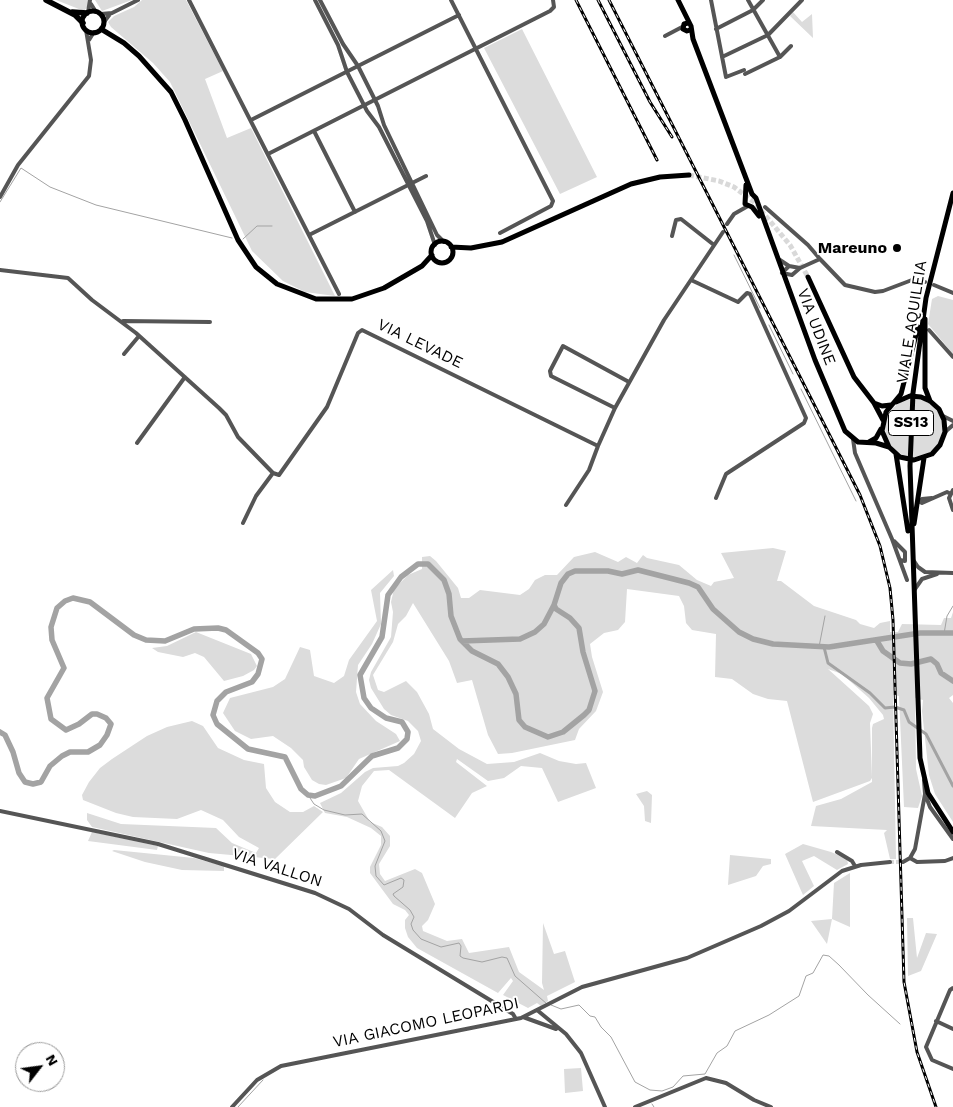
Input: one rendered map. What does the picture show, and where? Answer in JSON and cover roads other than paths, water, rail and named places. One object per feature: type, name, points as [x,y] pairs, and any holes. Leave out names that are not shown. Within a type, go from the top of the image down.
[{"type":"highway","points":[[46,0],[70,12],[84,27]]},
{"type":"highway","points":[[70,12],[88,13]]},
{"type":"main road","points":[[678,0],[687,27]]},
{"type":"main road","points":[[103,26],[94,32],[84,27],[88,13],[99,13],[103,26],[110,34],[139,56],[171,92],[186,120],[238,240],[247,255],[266,276],[302,296],[341,301],[373,293],[422,266],[436,261],[444,263],[452,256],[471,248],[508,240],[631,184],[665,176],[689,175]]},
{"type":"main road","name":"VIA UDINE","points":[[687,27],[745,176],[749,195],[756,198],[750,205],[763,221],[820,374],[845,431],[853,439]]},
{"type":"main road","name":"VIALE AQUILEIA","points":[[924,780],[919,743],[917,700],[910,506],[911,427],[919,341],[926,298],[953,193]]},
{"type":"main road","points":[[749,195],[750,205]]},
{"type":"main road","points":[[422,266],[432,255],[435,245],[444,242],[451,247],[471,248]]},
{"type":"main road","points":[[451,247],[452,256]]},
{"type":"main road","points":[[432,255],[436,261]]},
{"type":"main road","points":[[808,277],[854,377],[874,403],[883,421]]},
{"type":"main road","points":[[926,298],[925,388],[930,401]]},
{"type":"main road","points":[[874,403],[882,406],[894,403],[902,391],[926,298]]},
{"type":"main road","name":"VIALE AQUILEIA","points":[[889,448],[882,428],[883,421],[894,403],[915,396],[930,401],[943,416]]},
{"type":"main road","points":[[853,439],[889,448],[896,454],[909,459],[924,458],[938,448],[945,432],[943,416]]},
{"type":"main road","points":[[869,443],[876,438],[882,428]]},
{"type":"main road","points":[[896,454],[912,556]]},
{"type":"main road","points":[[912,556],[915,504],[924,458]]},
{"type":"main road","name":"SS13","points":[[924,780],[935,806],[953,832]]},
{"type":"street","points":[[90,1],[99,13],[112,13],[138,0]]},
{"type":"street","points":[[190,0],[339,294]]},
{"type":"street","points":[[315,0],[338,45],[347,72],[364,105],[379,127],[437,235],[444,242]]},
{"type":"street","points":[[320,0],[375,100],[384,125],[427,221],[435,245]]},
{"type":"street","points":[[451,0],[553,201],[551,206],[500,233]]},
{"type":"street","points":[[268,154],[550,11],[554,7],[553,0]]},
{"type":"street","points":[[711,0],[727,78],[780,57],[791,46]]},
{"type":"street","points":[[748,0],[780,57]]},
{"type":"street","points":[[716,28],[753,10],[763,0]]},
{"type":"street","points":[[722,57],[768,34],[802,0]]},
{"type":"street","points":[[88,13],[90,1]]},
{"type":"street","points":[[103,26],[112,13]]},
{"type":"street","points":[[251,120],[459,15]]},
{"type":"street","points":[[0,197],[18,165],[89,76],[91,65],[89,42],[84,27]]},
{"type":"street","points":[[665,36],[687,27]]},
{"type":"street","points":[[89,42],[94,32]]},
{"type":"street","points":[[314,131],[355,212]]},
{"type":"street","points":[[309,235],[426,176]]},
{"type":"street","points":[[727,224],[734,214],[750,205]]},
{"type":"street","points":[[765,207],[808,245],[841,282],[856,288],[879,292],[912,280],[925,282]]},
{"type":"street","points":[[672,236],[676,220],[681,219],[714,246]]},
{"type":"street","points":[[566,506],[588,470],[615,408],[664,320],[723,232]]},
{"type":"street","points":[[775,255],[789,266],[800,268]]},
{"type":"street","points":[[791,296],[792,275],[800,268],[820,259]]},
{"type":"street","points":[[782,273],[789,266]]},
{"type":"street","points":[[0,270],[68,278],[92,300],[122,321],[226,415],[238,437],[273,473],[256,496],[243,524]]},
{"type":"street","points":[[782,273],[792,275]]},
{"type":"street","points":[[691,280],[738,302],[747,293],[750,294],[806,418],[804,423],[726,474],[716,498]]},
{"type":"street","points":[[934,285],[953,293]]},
{"type":"street","points":[[122,321],[210,322]]},
{"type":"street","name":"VIA LEVADE","points":[[273,473],[280,475],[327,407],[358,333],[362,330],[598,446]]},
{"type":"street","points":[[929,330],[953,357]]},
{"type":"street","points":[[124,354],[139,336]]},
{"type":"street","points":[[615,408],[551,376],[550,371],[563,346],[629,382]]},
{"type":"street","points":[[138,443],[185,377]]},
{"type":"street","points":[[943,416],[953,421]]},
{"type":"street","points":[[945,432],[953,425]]},
{"type":"street","name":"VIA UDINE","points":[[853,439],[854,447],[907,580]]},
{"type":"street","points":[[854,447],[860,442]]},
{"type":"street","points":[[932,498],[951,492]]},
{"type":"street","points":[[951,492],[948,498],[953,510]]},
{"type":"street","name":"VIA UDINE","points":[[887,528],[894,542],[904,550],[904,560],[900,560]]},
{"type":"street","points":[[912,556],[922,571],[953,573]]},
{"type":"street","points":[[914,591],[922,579],[939,573]]},
{"type":"street","points":[[904,862],[910,858],[915,849],[924,794],[924,780]]},
{"type":"street","points":[[924,794],[930,808],[953,839]]},
{"type":"street","points":[[921,812],[930,808]]},
{"type":"street","name":"VIA VALLON","points":[[0,811],[158,844],[315,893],[350,909],[383,935],[513,1014],[516,1019]]},
{"type":"street","points":[[837,852],[852,861],[855,866]]},
{"type":"street","points":[[910,858],[917,862],[945,861],[953,858]]},
{"type":"street","name":"VIA GIACOMO LEOPARDI","points":[[232,1107],[260,1077],[286,1064],[523,1017],[589,984],[688,958],[774,920],[832,876],[855,866],[890,862]]},
{"type":"street","points":[[953,988],[950,990],[928,1041],[927,1054],[932,1060],[953,1070]]},
{"type":"street","points":[[546,1017],[547,1004]]},
{"type":"street","points":[[537,1010],[581,1053],[605,1107]]},
{"type":"street","points":[[537,1010],[538,1017],[542,1022]]},
{"type":"street","points":[[523,1017],[558,1029]]},
{"type":"street","points":[[936,1021],[953,1029]]},
{"type":"street","points":[[635,1107],[706,1078],[726,1083],[754,1100],[771,1107]]},
{"type":"waterway","points":[[0,202],[21,168],[50,187],[96,205],[232,238]]},
{"type":"waterway","points":[[243,239],[257,226],[272,226]]},
{"type":"waterway","points":[[734,255],[760,308]]},
{"type":"waterway","points":[[769,325],[793,374]]},
{"type":"waterway","points":[[801,389],[856,501]]},
{"type":"waterway","points":[[0,732],[5,735],[13,752],[19,773],[25,782],[33,784],[41,782],[50,766],[62,756],[70,752],[88,752],[100,745],[107,735],[111,724],[106,718],[97,714],[92,714],[79,724],[66,730],[51,719],[47,698],[64,668],[52,640],[51,627],[57,608],[65,601],[73,598],[90,602],[134,635],[146,640],[165,641],[194,629],[218,628],[226,630],[258,653],[262,659],[258,674],[252,682],[226,692],[217,701],[213,715],[217,724],[248,749],[285,757],[301,789],[308,795],[315,796],[341,786],[372,756],[398,748],[407,739],[408,732],[402,722],[386,718],[371,708],[364,698],[360,675],[382,637],[388,595],[401,577],[418,564],[428,564],[444,580],[449,594],[451,616],[460,639],[472,651],[498,664],[508,677],[516,694],[519,720],[525,727],[548,737],[563,732],[584,715],[589,710],[595,691],[583,652],[579,628],[570,618],[556,609],[554,605],[561,583],[568,574],[575,571],[608,571],[622,574],[638,570],[689,583],[698,587],[713,609],[739,632],[753,639],[773,644],[829,647],[920,633],[953,633]]},
{"type":"waterway","points":[[462,641],[520,639],[535,632],[544,624],[554,605]]},
{"type":"waterway","points":[[944,634],[947,616],[953,606]]},
{"type":"waterway","points":[[819,647],[825,616]]},
{"type":"waterway","points":[[877,641],[883,651],[900,663],[911,664],[931,659],[937,664],[941,673],[953,681]]},
{"type":"waterway","points":[[824,647],[828,663],[870,693],[885,708],[895,707],[904,710],[909,722],[926,734],[953,786]]},
{"type":"waterway","points":[[308,795],[314,804],[324,810],[345,815],[362,814],[381,831],[385,841],[375,866],[376,876],[384,885],[401,878],[404,880],[403,887],[393,894],[410,910],[414,917],[411,924],[413,930],[421,939],[441,947],[459,943],[461,946],[460,956],[463,958],[482,962],[502,957],[507,958],[515,976],[547,1004]]},
{"type":"waterway","points":[[551,1005],[561,1009],[579,1005],[590,1016],[595,1017],[601,1027],[611,1037],[635,1082],[650,1090],[662,1091],[673,1087],[683,1076],[705,1074],[717,1053],[727,1046],[735,1031],[769,1015],[799,996],[806,976],[813,973],[823,955],[829,956],[900,1024]]},
{"type":"waterway","points":[[238,1107],[263,1080]]},
{"type":"tunnel","points":[[689,175],[719,181],[734,187],[754,202],[790,245],[808,277]]},
{"type":"tunnel","points":[[890,862],[903,862]]},
{"type":"railway","points":[[576,0],[657,160]]},
{"type":"railway","points":[[598,0],[650,102],[672,137]]},
{"type":"railway","points":[[609,0],[860,495],[880,546],[890,588],[893,620],[904,982],[917,1052],[936,1107]]},
{"type":"place","name":"Mareuno","points":[[897,248]]}]
